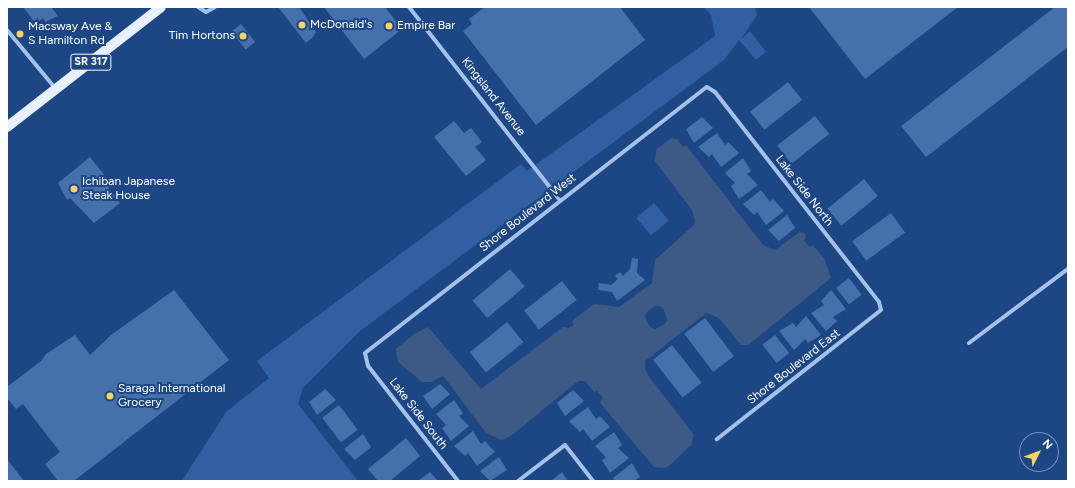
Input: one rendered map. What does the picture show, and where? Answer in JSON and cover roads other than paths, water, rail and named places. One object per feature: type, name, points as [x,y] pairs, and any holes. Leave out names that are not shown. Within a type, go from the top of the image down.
[{"type":"main road","name":"SR 317","points":[[7,126],[161,7]]},
{"type":"street","points":[[198,7],[206,12],[215,7]]},
{"type":"street","name":"Kingsland Avenue","points":[[410,7],[560,200]]},
{"type":"street","points":[[7,30],[56,89]]},
{"type":"street","name":"Shore Boulevard West","points":[[364,358],[368,350],[708,87]]},
{"type":"street","name":"Lake Side North","points":[[708,87],[715,92],[879,302],[881,310]]},
{"type":"street","points":[[969,343],[1068,269]]},
{"type":"street","name":"Shore Boulevard East","points":[[717,439],[878,315],[881,310]]},
{"type":"street","name":"Lake Side South","points":[[364,358],[368,366],[458,481]]},
{"type":"street","points":[[518,481],[565,445],[593,481]]},
{"type":"place","name":"McDonald's","points":[[302,25]]},
{"type":"place","name":"Empire Bar","points":[[389,26]]},
{"type":"place","name":"Macsway Ave & S Hamilton Rd","points":[[20,34]]},
{"type":"place","name":"Tim Hortons","points":[[243,36]]},
{"type":"place","name":"Ichiban Japanese Steak House","points":[[74,189]]},
{"type":"place","name":"Saraga International Grocery","points":[[110,396]]}]
